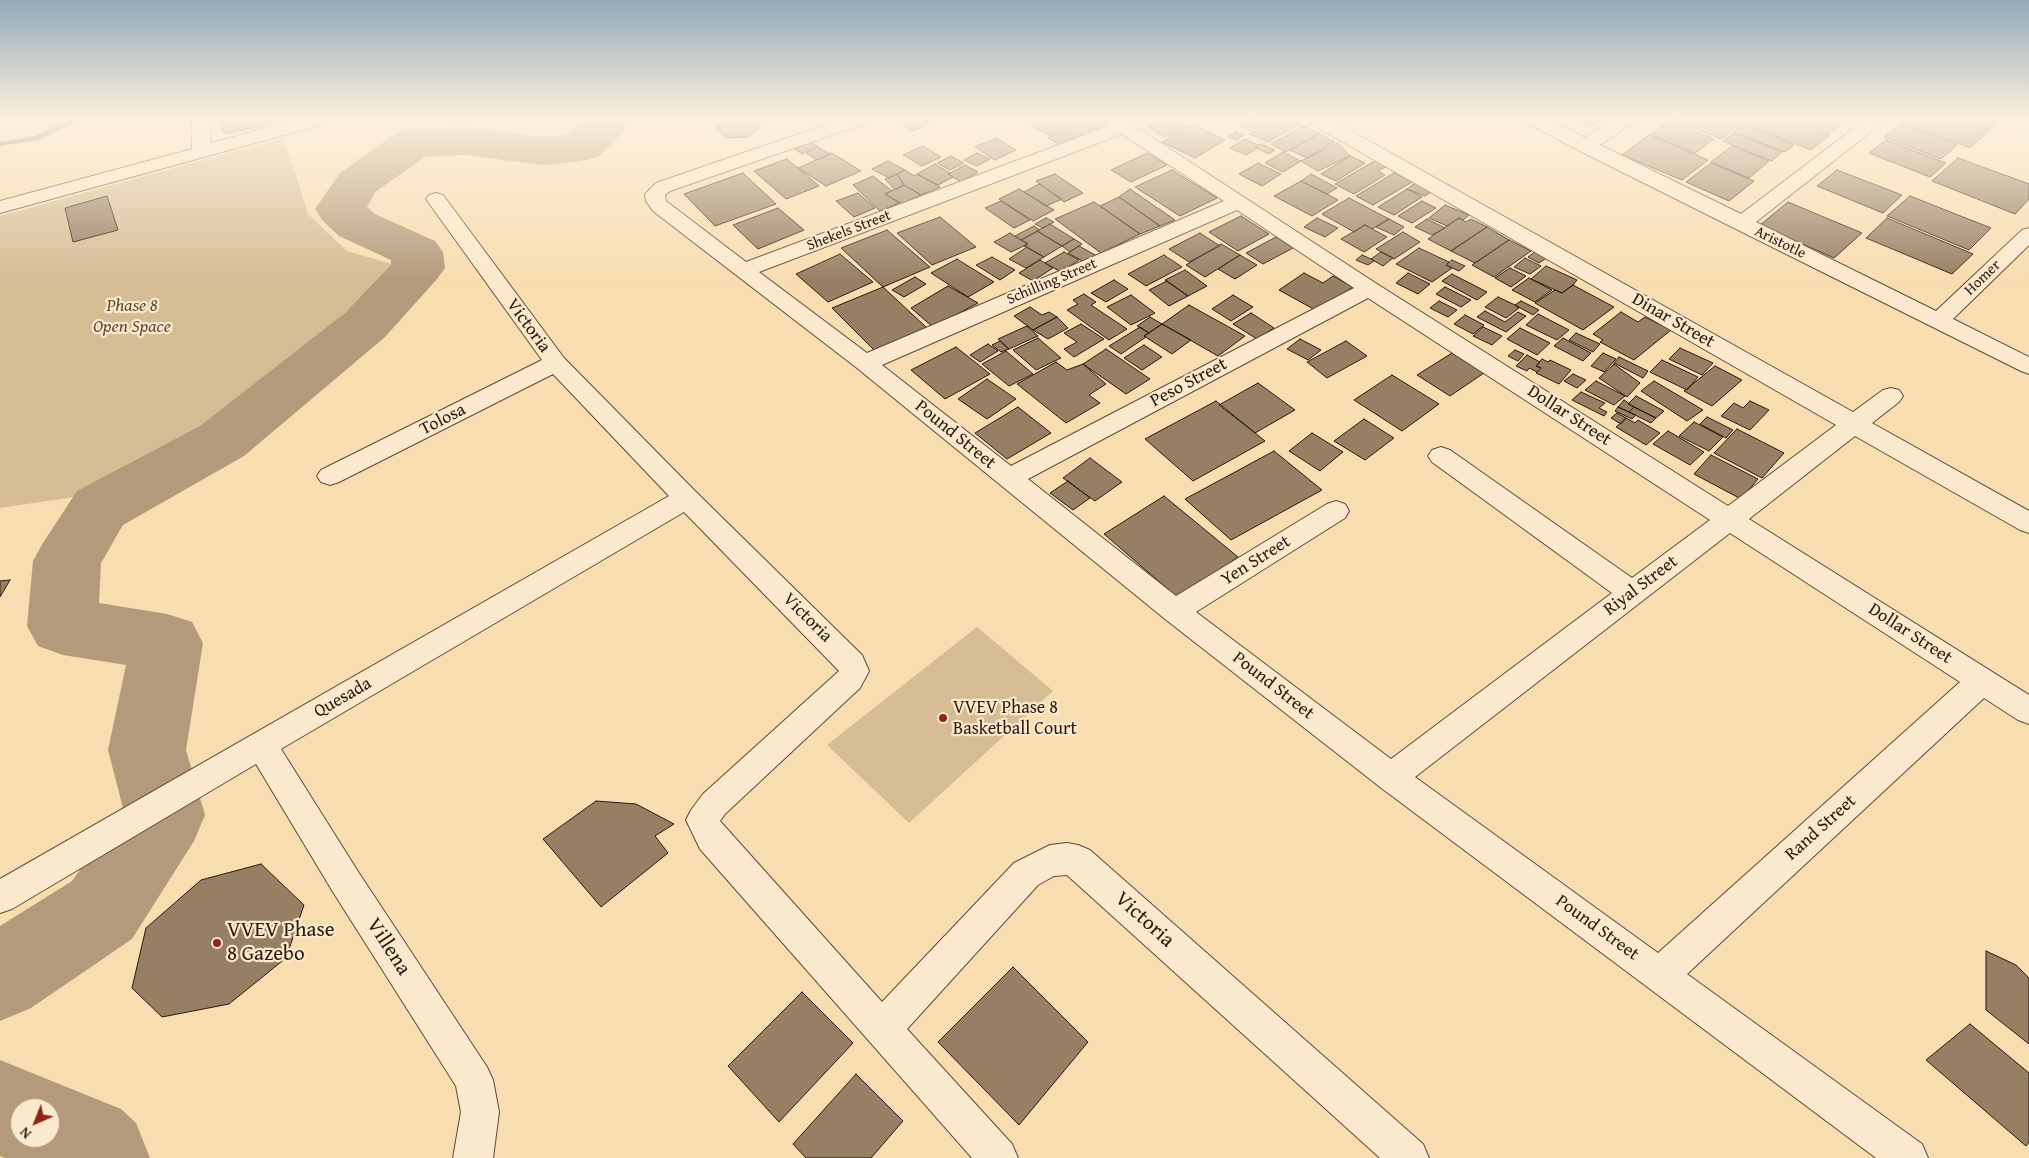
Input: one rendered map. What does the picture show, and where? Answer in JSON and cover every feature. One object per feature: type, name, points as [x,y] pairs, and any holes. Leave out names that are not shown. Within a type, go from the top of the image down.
[{"type":"street","points":[[0,207],[125,173]]},
{"type":"street","name":"Pound Street","points":[[703,173],[663,187],[655,194],[656,202],[743,271],[865,363],[1175,611],[1390,776],[1908,1158]]},
{"type":"street","name":"Shekels Street","points":[[743,271],[991,173]]},
{"type":"street","name":"Dollar Street","points":[[1194,173],[1369,289],[2029,711]]},
{"type":"street","name":"Dinar Street","points":[[1411,173],[2029,523]]},
{"type":"street","name":"Aristotle","points":[[1639,173],[2029,366]]},
{"type":"street","points":[[1741,224],[1807,173]]},
{"type":"street","name":"Victoria","points":[[436,199],[556,363],[686,498],[852,664],[854,670],[850,679],[714,804],[702,820],[712,838],[998,1158]]},
{"type":"street","name":"Schilling Street","points":[[865,363],[1239,202]]},
{"type":"street","name":"Homer","points":[[1938,321],[2029,234]]},
{"type":"street","name":"Peso Street","points":[[1009,478],[1369,289]]},
{"type":"street","name":"Tolosa","points":[[330,476],[556,363]]},
{"type":"street","name":"Riyal Street","points":[[1390,776],[1891,396]]},
{"type":"street","points":[[1441,456],[1632,593]]},
{"type":"street","name":"Quesada","points":[[0,897],[686,498]]},
{"type":"street","name":"Yen Street","points":[[1175,611],[1336,511]]},
{"type":"street","name":"Rand Street","points":[[1660,975],[1982,680]]},
{"type":"street","name":"Villena","points":[[262,746],[345,882],[474,1080],[480,1112],[473,1158]]},
{"type":"street","name":"Victoria","points":[[882,1029],[1026,874],[1050,861],[1067,859],[1078,861],[1410,1158]]},
{"type":"green space","name":"Phase 8 Open Space","points":[[156,173],[295,173],[308,214],[347,251],[395,265],[311,345],[182,443],[81,496],[0,508],[0,216]]},
{"type":"green space","name":"VVEV Phase 8 Basketball Court","points":[[977,627],[1053,691],[909,823],[827,745]]},
{"type":"building","points":[[743,173],[776,204],[715,226],[684,194]]},
{"type":"building","points":[[756,173],[804,173],[819,186],[786,199]]},
{"type":"building","points":[[806,173],[856,173],[826,186]]},
{"type":"building","points":[[880,173],[899,173],[889,178]]},
{"type":"building","points":[[910,173],[914,176],[917,174],[940,187],[921,195],[904,185],[897,174]]},
{"type":"building","points":[[950,173],[948,174],[953,177],[938,185],[917,174]]},
{"type":"building","points":[[950,173],[976,173],[961,182],[948,174]]},
{"type":"building","points":[[1116,173],[1150,173],[1131,182]]},
{"type":"building","points":[[1165,173],[1177,173],[1217,198],[1180,216],[1135,187]]},
{"type":"building","points":[[1279,173],[1281,174],[1262,186],[1239,174]]},
{"type":"building","points":[[1323,173],[1349,173],[1336,181],[1321,174]]},
{"type":"building","points":[[1354,173],[1382,173],[1385,175],[1354,194],[1335,184]]},
{"type":"building","points":[[1394,173],[1412,182],[1373,205],[1356,196]]},
{"type":"building","points":[[1665,173],[1691,173],[1682,180]]},
{"type":"building","points":[[1698,173],[1735,173],[1754,181],[1729,201],[1686,182]]},
{"type":"building","points":[[1737,173],[1755,173],[1749,178]]},
{"type":"building","points":[[1833,173],[1845,173],[1902,195],[1883,213],[1817,186]]},
{"type":"building","points":[[1920,173],[1935,173],[1930,177]]},
{"type":"building","points":[[1941,173],[1999,173],[2029,184],[2029,199],[2015,214],[1932,181]]},
{"type":"building","points":[[897,174],[904,185],[895,190],[885,179]]},
{"type":"building","points":[[1055,174],[1083,193],[1064,202],[1036,181]]},
{"type":"building","points":[[1311,174],[1337,188],[1327,194],[1301,181]]},
{"type":"building","points":[[873,176],[892,191],[885,194],[899,203],[880,211],[853,185]]},
{"type":"building","points":[[1301,181],[1338,200],[1312,216],[1274,196]]},
{"type":"building","points":[[1415,183],[1432,191],[1425,196],[1407,189]]},
{"type":"building","points":[[1039,184],[1062,199],[1046,206],[1024,192]]},
{"type":"building","points":[[904,185],[921,195],[902,204],[885,194]]},
{"type":"building","points":[[1019,189],[1054,210],[1033,221],[999,199]]},
{"type":"building","points":[[1130,189],[1175,220],[1160,226],[1119,197]]},
{"type":"building","points":[[1407,189],[1422,197],[1394,215],[1378,207]]},
{"type":"building","points":[[858,193],[875,208],[854,217],[836,201]]},
{"type":"building","points":[[107,196],[118,230],[73,242],[65,208]]},
{"type":"building","points":[[1910,196],[1991,228],[1969,250],[1887,216]]},
{"type":"building","points":[[1119,197],[1160,226],[1140,234],[1100,206]]},
{"type":"building","points":[[1349,198],[1389,219],[1372,229],[1365,225],[1354,232],[1322,214]]},
{"type":"building","points":[[1001,201],[1030,220],[1014,228],[985,208]]},
{"type":"building","points":[[1422,201],[1436,208],[1412,223],[1398,216]]},
{"type":"building","points":[[1094,202],[1140,234],[1101,253],[1055,219]]},
{"type":"building","points":[[1788,202],[1862,233],[1834,258],[1760,225]]},
{"type":"building","points":[[1445,205],[1469,215],[1463,220],[1459,218],[1447,226],[1429,218]]},
{"type":"building","points":[[778,208],[804,230],[758,249],[733,225]]},
{"type":"building","points":[[1241,216],[1269,234],[1238,251],[1209,232]]},
{"type":"building","points":[[940,217],[976,247],[932,265],[897,233]]},
{"type":"building","points":[[1046,218],[1054,222],[1043,228],[1035,224]]},
{"type":"building","points":[[1317,218],[1338,228],[1325,237],[1304,227]]},
{"type":"building","points":[[1459,218],[1466,222],[1471,219],[1487,227],[1451,251],[1428,239]]},
{"type":"building","points":[[1887,218],[1973,254],[1952,274],[1866,238]]},
{"type":"building","points":[[1389,219],[1404,227],[1394,235],[1376,227]]},
{"type":"building","points":[[1427,219],[1445,228],[1432,235],[1415,227]]},
{"type":"building","points":[[1050,224],[1074,239],[1062,246],[1037,231]]},
{"type":"building","points":[[1365,225],[1387,237],[1364,252],[1341,239]]},
{"type":"building","points":[[1034,226],[1040,230],[1021,240],[1015,236]]},
{"type":"building","points":[[1487,227],[1509,240],[1475,263],[1451,251]]},
{"type":"building","points":[[887,230],[930,267],[883,287],[841,248]]},
{"type":"building","points":[[1037,231],[1062,246],[1044,257],[1024,246],[1028,244],[1021,240]]},
{"type":"building","points":[[1403,232],[1420,242],[1394,259],[1376,249]]},
{"type":"building","points":[[1010,233],[1028,244],[1011,252],[994,242]]},
{"type":"building","points":[[1200,233],[1220,246],[1189,262],[1169,249]]},
{"type":"building","points":[[1276,237],[1293,248],[1263,264],[1246,253]]},
{"type":"building","points":[[1074,239],[1082,244],[1070,252],[1062,246]]},
{"type":"building","points":[[1509,240],[1531,251],[1494,277],[1472,265]]},
{"type":"building","points":[[1221,244],[1240,255],[1205,277],[1186,265]]},
{"type":"building","points":[[1079,246],[1097,256],[1086,263],[1068,253]]},
{"type":"building","points":[[1027,247],[1044,257],[1026,268],[1009,259]]},
{"type":"building","points":[[1419,248],[1449,262],[1446,265],[1452,268],[1432,282],[1396,264]]},
{"type":"building","points":[[1536,251],[1548,257],[1539,263],[1528,257]]},
{"type":"building","points":[[1064,252],[1079,260],[1061,272],[1045,263]]},
{"type":"building","points":[[1381,252],[1393,258],[1383,266],[1371,259]]},
{"type":"building","points":[[840,254],[873,282],[828,302],[796,274]]},
{"type":"building","points":[[1164,255],[1182,267],[1146,286],[1128,274]]},
{"type":"building","points":[[1240,255],[1257,265],[1235,279],[1218,269]]},
{"type":"building","points":[[1362,255],[1374,261],[1368,265],[1356,260]]},
{"type":"building","points":[[992,257],[1015,270],[1000,280],[976,265]]},
{"type":"building","points":[[1525,258],[1541,266],[1530,274],[1514,267]]},
{"type":"building","points":[[957,259],[994,282],[968,297],[931,273]]},
{"type":"building","points":[[1040,260],[1053,268],[1033,281],[1019,273]]},
{"type":"building","points":[[1452,260],[1465,266],[1459,271],[1446,265]]},
{"type":"building","points":[[1546,266],[1577,280],[1562,293],[1531,279]]},
{"type":"building","points":[[1510,268],[1526,276],[1511,287],[1495,278]]},
{"type":"building","points":[[1185,270],[1207,286],[1188,296],[1165,280]]},
{"type":"building","points":[[1304,273],[1323,283],[1333,276],[1353,287],[1317,311],[1279,290]]},
{"type":"building","points":[[1408,273],[1430,284],[1418,294],[1396,283]]},
{"type":"building","points":[[1452,274],[1487,292],[1477,300],[1442,281]]},
{"type":"building","points":[[915,277],[926,284],[904,297],[892,290]]},
{"type":"building","points":[[1529,278],[1552,290],[1535,302],[1512,290]]},
{"type":"building","points":[[1114,280],[1128,289],[1106,302],[1091,293]]},
{"type":"building","points":[[1167,281],[1188,296],[1169,306],[1149,290]]},
{"type":"building","points":[[1573,285],[1614,307],[1583,330],[1535,303],[1555,290],[1562,293]]},
{"type":"building","points":[[948,286],[978,303],[933,327],[911,308]]},
{"type":"building","points":[[883,287],[927,328],[875,351],[832,308]]},
{"type":"building","points":[[1445,287],[1471,300],[1461,307],[1436,294]]},
{"type":"building","points":[[1084,294],[1096,302],[1091,305],[1127,329],[1109,340],[1067,310],[1078,304],[1073,300]]},
{"type":"building","points":[[1131,295],[1155,313],[1131,325],[1107,307]]},
{"type":"building","points":[[1233,295],[1253,307],[1231,321],[1212,309]]},
{"type":"building","points":[[1498,297],[1519,308],[1506,318],[1485,307]]},
{"type":"building","points":[[1439,301],[1457,310],[1448,317],[1430,308]]},
{"type":"building","points":[[1521,301],[1539,310],[1533,315],[1515,305]]},
{"type":"building","points":[[1189,305],[1245,336],[1218,356],[1162,324]]},
{"type":"building","points":[[1030,307],[1042,315],[1049,312],[1057,317],[1033,330],[1014,316]]},
{"type":"building","points":[[1485,311],[1505,322],[1518,312],[1526,316],[1506,332],[1477,317]]},
{"type":"building","points":[[1621,312],[1638,322],[1645,317],[1671,330],[1634,360],[1600,342],[1603,340],[1593,334]]},
{"type":"building","points":[[1251,313],[1274,328],[1257,339],[1233,324]]},
{"type":"building","points":[[1538,314],[1569,330],[1557,340],[1526,325]]},
{"type":"building","points":[[1465,315],[1484,325],[1473,334],[1454,324]]},
{"type":"building","points":[[1057,317],[1068,328],[1048,339],[1033,330]]},
{"type":"building","points":[[1150,317],[1162,324],[1149,333],[1137,326]]},
{"type":"building","points":[[1081,324],[1104,339],[1074,357],[1064,349],[1077,342],[1064,333]]},
{"type":"building","points":[[1162,324],[1191,340],[1172,354],[1144,336]]},
{"type":"building","points":[[1027,326],[1038,336],[1009,349],[998,339]]},
{"type":"building","points":[[1140,327],[1149,333],[1121,354],[1109,346]]},
{"type":"building","points":[[1483,327],[1502,336],[1492,345],[1473,336]]},
{"type":"building","points":[[1520,328],[1550,343],[1537,355],[1507,339]]},
{"type":"building","points":[[1576,333],[1600,344],[1593,352],[1569,340]]},
{"type":"building","points":[[1038,338],[1061,358],[1036,370],[1013,350]]},
{"type":"building","points":[[1563,338],[1591,353],[1583,361],[1554,346]]},
{"type":"building","points":[[1300,339],[1321,350],[1308,360],[1287,349]]},
{"type":"building","points":[[1000,341],[1009,349],[1001,352],[992,345]]},
{"type":"building","points":[[1346,341],[1367,356],[1327,378],[1307,362]]},
{"type":"building","points":[[988,344],[998,351],[980,362],[970,355]]},
{"type":"building","points":[[1144,345],[1162,357],[1142,370],[1124,358]]},
{"type":"building","points":[[956,347],[990,374],[945,399],[911,370]]},
{"type":"building","points":[[1680,348],[1713,363],[1702,375],[1669,359]]},
{"type":"building","points":[[1106,349],[1150,379],[1126,394],[1083,364]]},
{"type":"building","points":[[1515,350],[1524,354],[1518,361],[1508,356]]},
{"type":"building","points":[[1006,351],[1033,374],[1009,386],[982,364]]},
{"type":"building","points":[[1452,353],[1484,373],[1450,396],[1417,375]]},
{"type":"building","points":[[1603,353],[1616,359],[1604,372],[1591,366]]},
{"type":"building","points":[[1527,355],[1540,362],[1536,366],[1541,368],[1537,372],[1529,368],[1527,371],[1516,366]]},
{"type":"building","points":[[1619,357],[1648,371],[1643,378],[1614,363]]},
{"type":"building","points":[[1542,359],[1548,362],[1550,360],[1571,370],[1559,384],[1536,373],[1541,368],[1536,366]]},
{"type":"building","points":[[1662,360],[1698,377],[1687,390],[1650,372]]},
{"type":"building","points":[[1056,362],[1067,370],[1083,364],[1106,384],[1089,395],[1100,403],[1066,423],[1017,384]]},
{"type":"building","points":[[1614,364],[1640,383],[1627,397],[1599,378]]},
{"type":"building","points":[[1715,366],[1742,380],[1712,406],[1684,391]]},
{"type":"building","points":[[1573,374],[1586,380],[1577,388],[1564,381]]},
{"type":"building","points":[[1392,375],[1439,404],[1402,431],[1354,400]]},
{"type":"building","points":[[987,379],[1016,399],[987,419],[958,399]]},
{"type":"building","points":[[1596,381],[1625,396],[1614,405],[1585,390]]},
{"type":"building","points":[[1654,381],[1703,410],[1687,421],[1641,391]]},
{"type":"building","points":[[1258,383],[1295,410],[1255,433],[1219,405]]},
{"type":"building","points":[[1581,392],[1605,403],[1599,408],[1607,412],[1604,416],[1572,400]]},
{"type":"building","points":[[1636,396],[1664,411],[1656,418],[1628,404]]},
{"type":"building","points":[[1624,400],[1634,407],[1629,412],[1618,407]]},
{"type":"building","points":[[1216,401],[1265,441],[1193,481],[1145,439]]},
{"type":"building","points":[[1750,401],[1769,410],[1750,430],[1721,416],[1734,403],[1743,408]]},
{"type":"building","points":[[1018,407],[1051,433],[1007,459],[975,433]]},
{"type":"building","points":[[1618,407],[1636,415],[1632,419],[1615,411]]},
{"type":"building","points":[[1634,407],[1656,418],[1651,423],[1629,412]]},
{"type":"building","points":[[1617,413],[1626,418],[1621,424],[1611,418]]},
{"type":"building","points":[[1707,417],[1733,430],[1726,438],[1700,424]]},
{"type":"building","points":[[1626,418],[1635,423],[1638,420],[1660,433],[1646,445],[1616,427]]},
{"type":"building","points":[[1364,419],[1394,438],[1365,460],[1334,441]]},
{"type":"building","points":[[1694,422],[1723,437],[1709,451],[1679,436]]},
{"type":"building","points":[[1737,429],[1784,453],[1762,478],[1714,453]]},
{"type":"building","points":[[1668,431],[1704,452],[1690,465],[1653,444]]},
{"type":"building","points":[[1312,433],[1343,452],[1320,471],[1289,451]]},
{"type":"building","points":[[1274,451],[1322,490],[1231,540],[1185,499]]},
{"type":"building","points":[[1711,455],[1758,479],[1741,499],[1694,474]]},
{"type":"building","points":[[1090,458],[1122,482],[1095,501],[1063,478]]},
{"type":"building","points":[[1068,481],[1090,498],[1073,510],[1050,493]]},
{"type":"building","points":[[1164,496],[1238,557],[1178,598],[1104,534]]},
{"type":"building","points":[[10,580],[0,597],[0,581]]},
{"type":"building","points":[[596,801],[636,804],[674,824],[655,836],[668,853],[601,907],[543,839]]},
{"type":"building","name":"VVEV Phase 8 Gazebo","points":[[261,864],[304,905],[286,958],[229,1004],[162,1017],[132,988],[146,928],[201,880]]},
{"type":"building","points":[[1986,951],[2016,965],[2029,978],[2029,1044],[1986,1010]]},
{"type":"building","points":[[1013,967],[1088,1042],[1019,1125],[938,1042]]},
{"type":"building","points":[[802,992],[853,1043],[779,1122],[728,1066]]},
{"type":"building","points":[[1970,1024],[2029,1073],[2029,1142],[2026,1146],[1926,1060]]},
{"type":"building","points":[[856,1074],[903,1121],[871,1158],[806,1158],[793,1144]]},
{"type":"waterway","points":[[0,977],[102,910],[165,815],[147,750],[167,643],[63,626],[67,561],[100,508],[222,441],[365,325],[418,268],[417,252],[357,225],[340,209],[357,183],[371,173]]},
{"type":"waterway","points":[[0,1108],[10,1112]]},
{"type":"waterway","points":[[60,1132],[87,1143],[101,1158]]},
{"type":"place","name":"VVEV Phase 8 Basketball Court","points":[[943,718]]},
{"type":"place","name":"VVEV Phase 8 Gazebo","points":[[217,943]]}]
